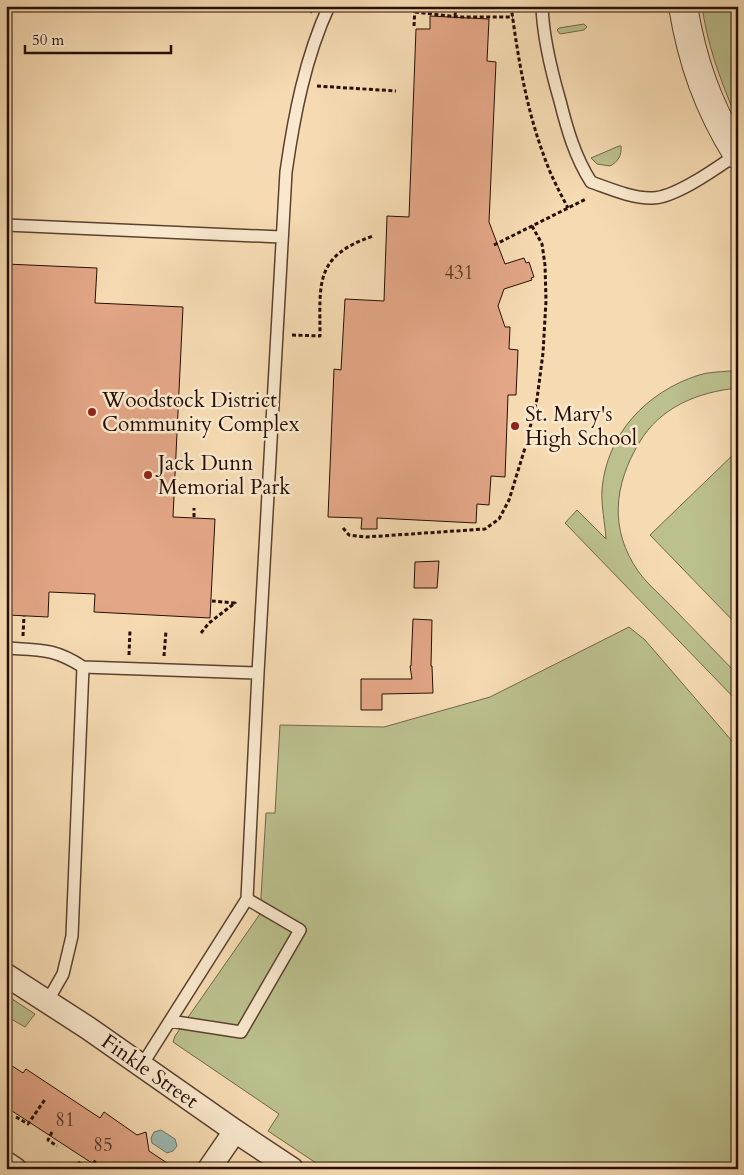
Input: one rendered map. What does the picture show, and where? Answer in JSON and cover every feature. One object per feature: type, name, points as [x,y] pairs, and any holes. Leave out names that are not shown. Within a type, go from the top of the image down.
[{"type":"street","points":[[683,6],[692,55],[701,83],[717,120],[737,154]]},
{"type":"street","name":"Finkle Street","points":[[6,976],[142,1065],[292,1169]]},
{"type":"street","points":[[209,1169],[235,1131]]},
{"type":"street","points":[[6,1163],[15,1169]]},
{"type":"lane","points":[[142,1065],[247,900],[276,335],[290,146],[306,68],[329,6]]},
{"type":"lane","points":[[542,6],[542,18],[554,80],[569,134],[576,154],[591,182],[637,197],[665,197],[737,154]]},
{"type":"lane","points":[[6,225],[282,237]]},
{"type":"lane","points":[[6,648],[50,650],[69,658],[83,667],[258,673]]},
{"type":"lane","points":[[47,1002],[63,974],[72,936],[83,667]]},
{"type":"lane","points":[[170,1021],[241,1032],[300,930],[247,900]]},
{"type":"path","points":[[414,6],[414,26]]},
{"type":"path","points":[[455,16],[456,6]]},
{"type":"path","points":[[511,6],[524,86],[543,153],[568,208]]},
{"type":"path","points":[[415,12],[455,16],[513,17]]},
{"type":"path","points":[[303,85],[396,91]]},
{"type":"path","points":[[494,246],[586,199]]},
{"type":"path","points":[[343,528],[349,535],[366,537],[485,529],[499,519],[509,500],[525,448],[537,399],[543,353],[546,265],[542,244],[532,226]]},
{"type":"path","points":[[276,335],[320,336],[320,290],[326,269],[344,249],[373,236]]},
{"type":"path","points":[[194,508],[194,517]]},
{"type":"path","points":[[201,633],[209,623],[235,603],[212,601]]},
{"type":"path","points":[[128,668],[130,630]]},
{"type":"path","points":[[163,669],[166,632]]},
{"type":"path","points":[[16,1117],[28,1124],[46,1098]]},
{"type":"path","points":[[52,1132],[48,1140],[58,1146]]},
{"type":"path","points":[[78,1162],[88,1169],[96,1160]]},
{"type":"green space","points":[[702,6],[738,6],[738,108],[733,110],[714,59]]},
{"type":"green space","points":[[584,24],[587,27],[584,30],[560,34],[557,30],[559,28]]},
{"type":"green space","points":[[621,146],[620,155],[610,166],[597,164],[591,158]]},
{"type":"green space","points":[[738,371],[738,388],[709,393],[681,404],[669,411],[648,430],[639,443],[624,475],[618,507],[622,539],[638,571],[738,675],[738,702],[565,523],[577,510],[606,539],[602,489],[605,469],[621,433],[646,404],[662,392],[699,375]]},
{"type":"green space","points":[[738,450],[738,626],[650,535]]},
{"type":"green space","points":[[629,627],[645,640],[738,748],[738,1169],[325,1169],[268,1131],[279,1114],[173,1042],[175,1036],[260,914],[266,813],[275,813],[280,725],[384,727],[490,697]]},
{"type":"green space","points":[[6,995],[35,1014],[25,1027],[6,1016]]},
{"type":"water","points":[[161,1130],[175,1139],[177,1146],[173,1151],[167,1153],[152,1143],[151,1138],[154,1132]]},
{"type":"building","points":[[430,16],[489,19],[487,61],[496,62],[489,222],[505,264],[524,258],[526,263],[529,262],[534,277],[531,278],[532,280],[504,289],[498,306],[505,327],[510,327],[509,349],[518,350],[516,395],[508,395],[505,477],[491,476],[489,505],[477,504],[476,523],[377,518],[377,529],[361,529],[362,518],[328,517],[334,369],[341,370],[345,299],[384,301],[387,216],[409,217],[416,29],[430,29]]},
{"type":"building","name":"Woodstock District Community Complex","points":[[6,264],[97,268],[95,303],[183,307],[173,517],[215,519],[210,618],[94,612],[95,594],[49,592],[48,617],[8,615],[9,590],[6,589]]},
{"type":"building","points":[[439,561],[437,588],[414,588],[415,562]]},
{"type":"building","points":[[413,619],[432,620],[431,666],[433,693],[382,694],[382,710],[361,710],[361,679],[412,679],[410,666]]},
{"type":"building","points":[[6,1062],[23,1073],[26,1069],[100,1118],[104,1112],[137,1135],[146,1132],[149,1151],[176,1169],[101,1169],[6,1107]]},
{"type":"place","name":"Woodstock District Community Complex","points":[[92,412]]},
{"type":"place","name":"St. Mary's High School","points":[[515,426]]},
{"type":"place","name":"Jack Dunn Memorial Park","points":[[148,475]]}]
